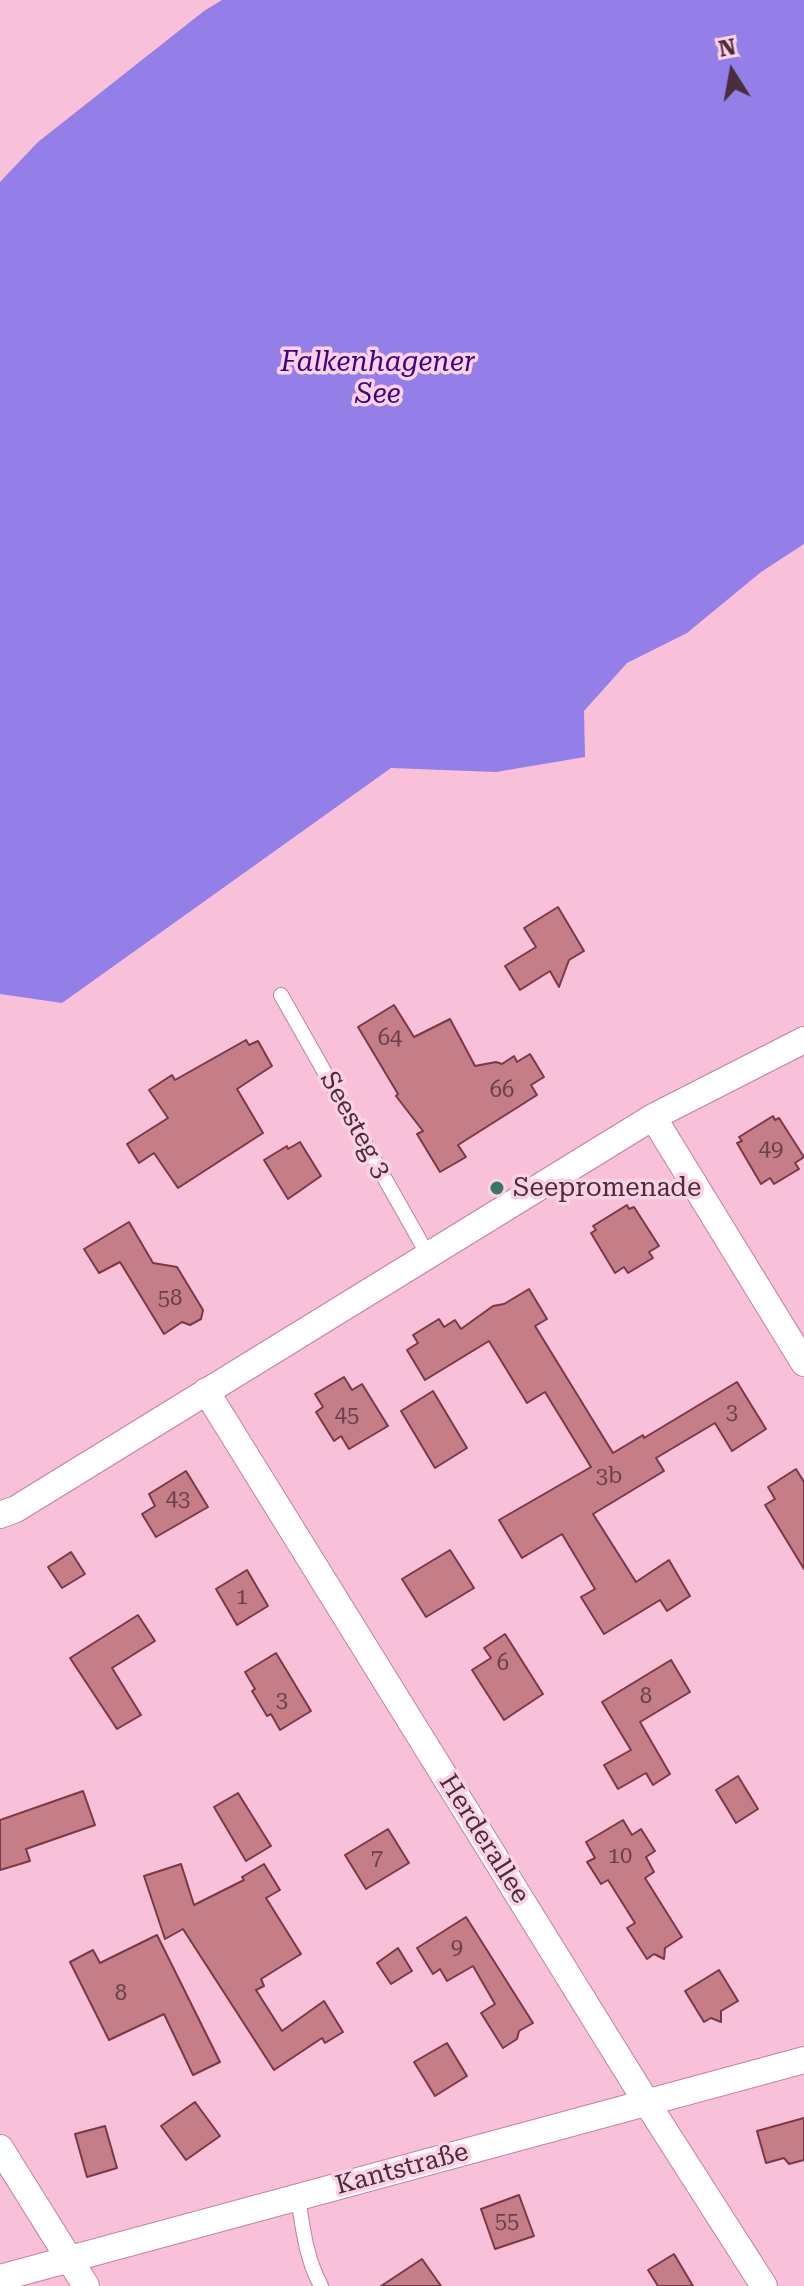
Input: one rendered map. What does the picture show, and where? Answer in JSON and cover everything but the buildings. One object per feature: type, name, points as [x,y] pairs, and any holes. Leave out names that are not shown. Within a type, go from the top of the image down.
[{"type":"street","points":[[0,1515],[16,1509],[653,1117],[804,1040]]},
{"type":"street","points":[[653,1117],[804,1363]]},
{"type":"street","name":"Herderallee","points":[[206,1391],[647,2103],[764,2286]]},
{"type":"street","name":"Kantstraße","points":[[0,2278],[804,2060]]},
{"type":"street","points":[[0,2148],[86,2286]]},
{"type":"lane","name":"Seesteg 3","points":[[281,995],[428,1255]]},
{"type":"lane","points":[[298,2198],[305,2247],[321,2286]]},
{"type":"water","name":"Falkenhagener See","points":[[222,0],[804,0],[804,544],[761,572],[687,633],[627,663],[584,711],[585,757],[496,772],[391,768],[62,1003],[0,994],[0,182],[38,142]]},
{"type":"place","name":"Seepromenade","points":[[497,1188]]}]
